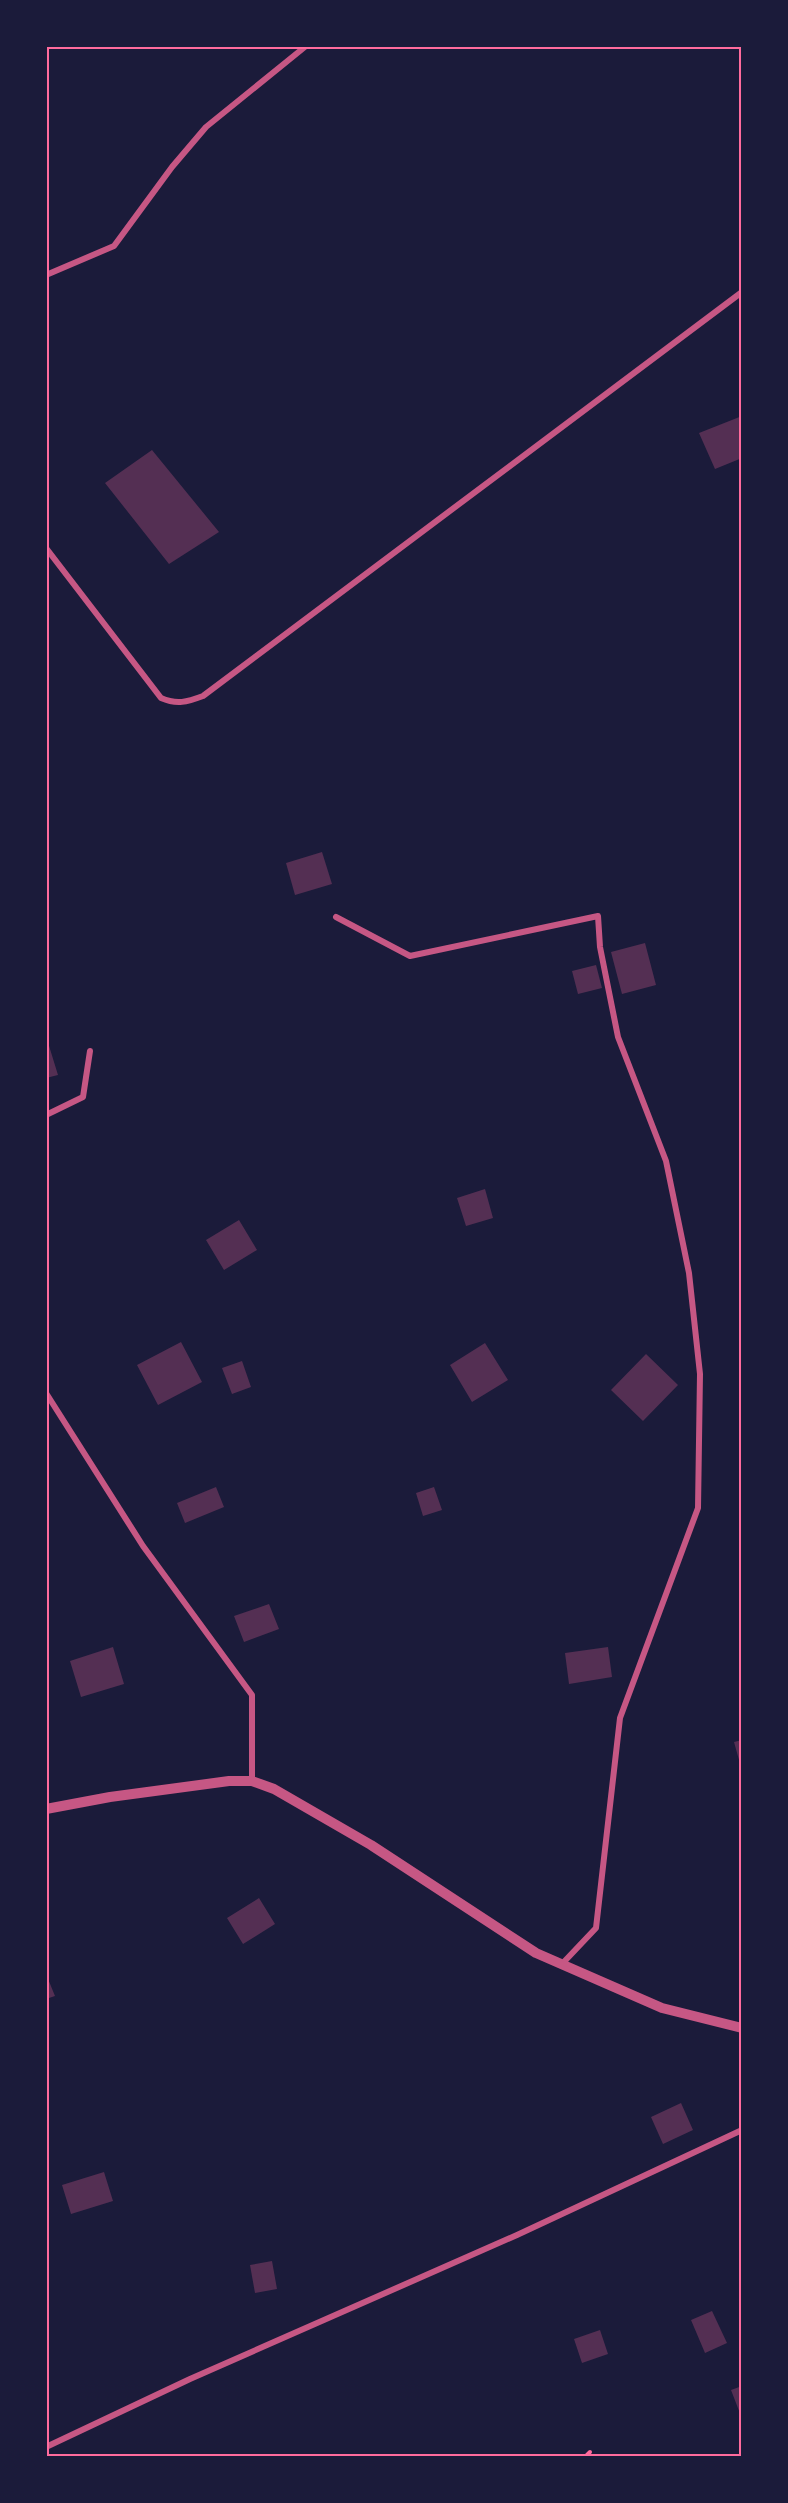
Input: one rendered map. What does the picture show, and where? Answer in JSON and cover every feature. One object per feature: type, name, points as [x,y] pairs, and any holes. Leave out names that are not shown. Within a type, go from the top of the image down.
[{"type":"street","points":[[46,275],[114,246],[172,167],[207,127],[306,46]]},
{"type":"street","points":[[46,548],[161,698],[171,702],[185,703],[203,696],[741,292]]},
{"type":"street","points":[[336,917],[410,956],[598,916],[600,947],[618,1036],[668,1173],[689,1273],[700,1374],[698,1508],[620,1718],[596,1928],[561,1965]]},
{"type":"street","points":[[46,1115],[83,1097],[90,1051]]},
{"type":"street","points":[[46,1393],[143,1546],[252,1695],[252,1782]]},
{"type":"street","points":[[46,1809],[110,1797],[229,1781],[252,1782],[274,1789],[371,1845],[536,1953],[662,2008],[741,2028]]},
{"type":"street","points":[[46,2447],[190,2379],[517,2235],[741,2130]]},
{"type":"path","points":[[586,2457],[590,2452]]},
{"type":"building","points":[[742,416],[742,458],[715,469],[699,433]]},
{"type":"building","points":[[152,450],[219,532],[169,564],[105,483]]},
{"type":"building","points":[[322,852],[332,884],[295,895],[286,863]]},
{"type":"building","points":[[645,943],[656,985],[622,994],[611,952]]},
{"type":"building","points":[[596,965],[602,988],[578,994],[572,971]]},
{"type":"building","points":[[46,1036],[58,1075],[46,1078]]},
{"type":"building","points":[[485,1189],[493,1218],[466,1226],[457,1198]]},
{"type":"building","points":[[239,1220],[257,1250],[224,1270],[206,1240]]},
{"type":"building","points":[[181,1342],[202,1382],[158,1405],[137,1365]]},
{"type":"building","points":[[485,1343],[508,1380],[472,1402],[450,1365]]},
{"type":"building","points":[[646,1354],[678,1385],[643,1421],[611,1390]]},
{"type":"building","points":[[242,1361],[251,1387],[232,1394],[222,1368]]},
{"type":"building","points":[[216,1487],[224,1507],[185,1523],[177,1503]]},
{"type":"building","points":[[434,1487],[442,1510],[423,1516],[416,1493]]},
{"type":"building","points":[[269,1604],[279,1629],[244,1642],[234,1616]]},
{"type":"building","points":[[113,1647],[124,1684],[81,1697],[70,1661]]},
{"type":"building","points":[[608,1647],[612,1677],[569,1684],[565,1653]]},
{"type":"building","points":[[742,1740],[742,1767],[741,1767],[734,1742]]},
{"type":"building","points":[[259,1898],[275,1924],[243,1944],[227,1918]]},
{"type":"building","points":[[46,1974],[55,1996],[46,1999]]},
{"type":"building","points":[[681,2103],[693,2130],[663,2144],[651,2117]]},
{"type":"building","points":[[104,2172],[113,2201],[71,2214],[62,2185]]},
{"type":"building","points":[[272,2261],[277,2289],[255,2293],[250,2265]]},
{"type":"building","points":[[712,2311],[727,2343],[705,2353],[691,2320]]},
{"type":"building","points":[[600,2330],[608,2354],[582,2363],[574,2339]]},
{"type":"building","points":[[742,2386],[742,2416],[741,2416],[731,2390]]}]
